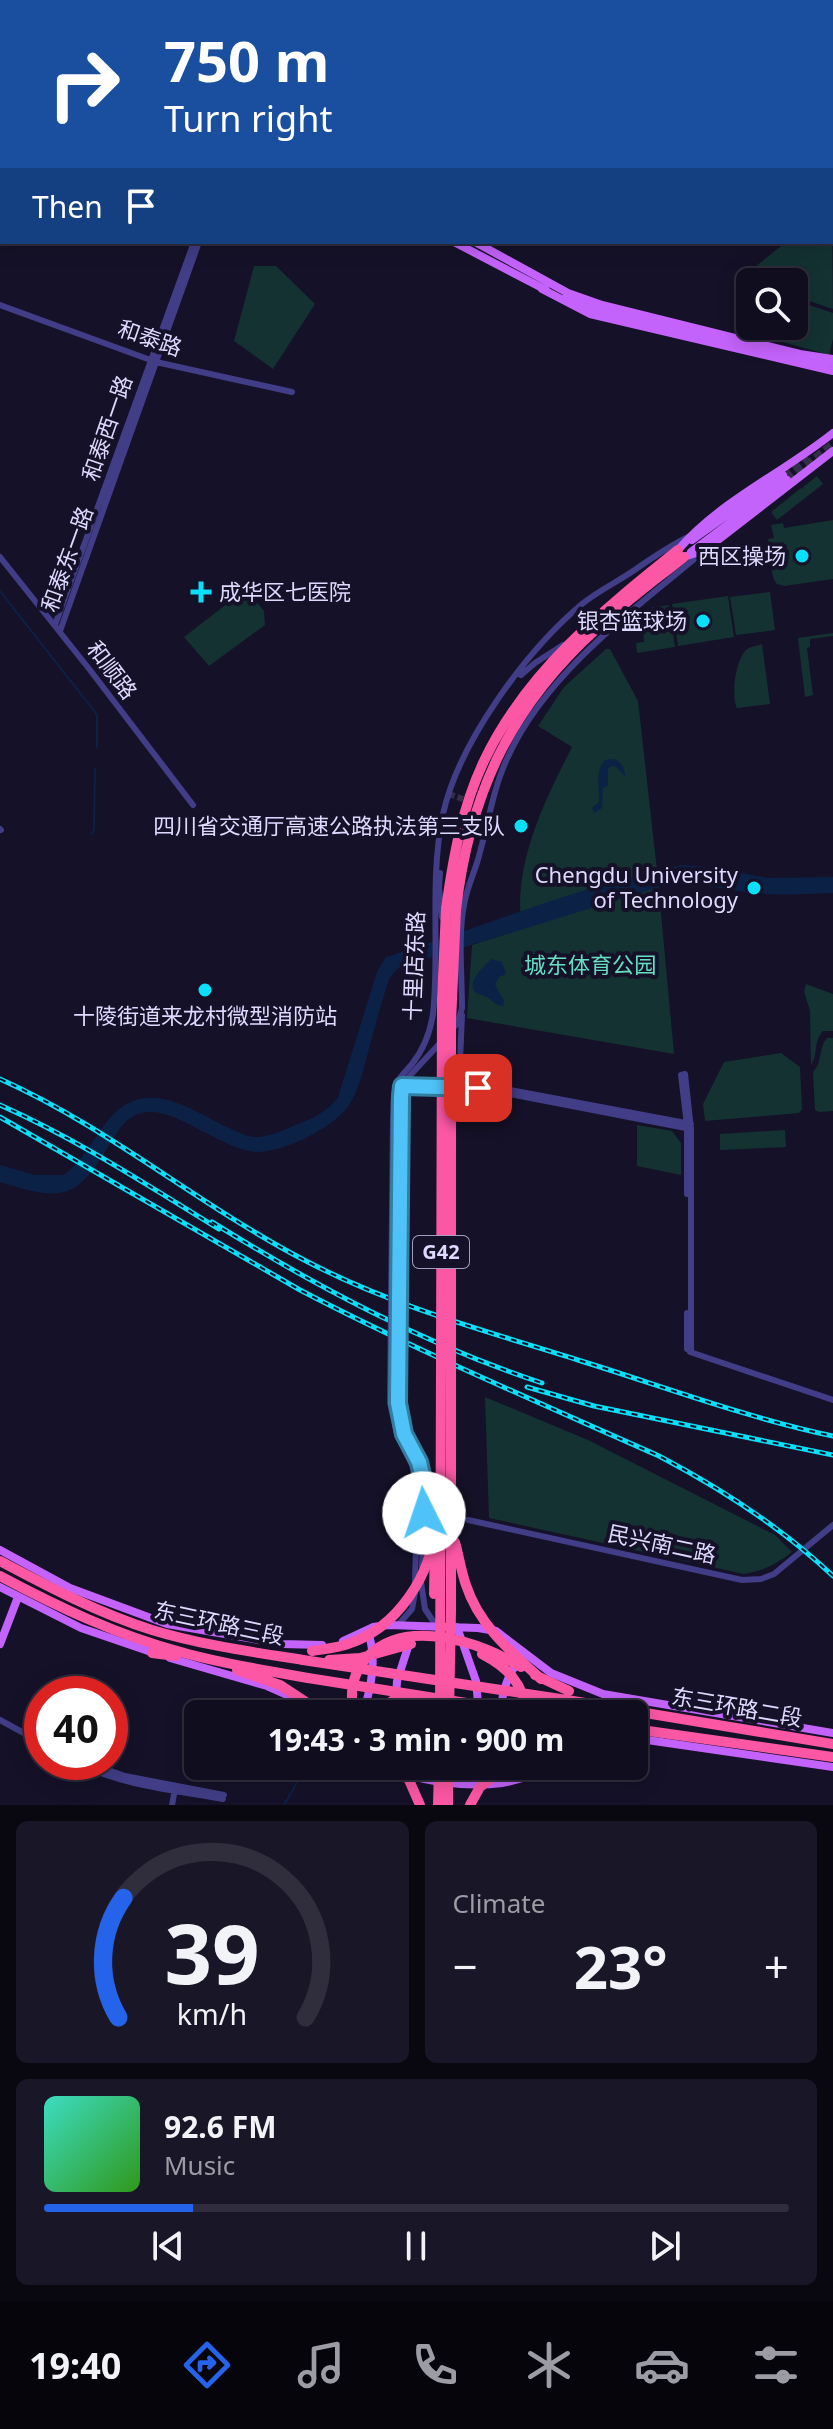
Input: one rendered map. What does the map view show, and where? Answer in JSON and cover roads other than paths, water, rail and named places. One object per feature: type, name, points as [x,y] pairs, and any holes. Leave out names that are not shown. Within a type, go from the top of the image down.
[{"type":"highway","name":"G42","points":[[451,1700],[450,908],[460,829],[484,760],[507,718],[550,663],[573,638],[681,553]]},
{"type":"highway","name":"G42","points":[[440,1700],[442,1000],[445,933],[450,908],[469,831],[492,768],[511,730],[560,665],[595,629],[681,553]]},
{"type":"highway","points":[[450,1404],[456,1447],[451,1700]]},
{"type":"highway","points":[[433,1700],[435,1536],[441,1459]]},
{"type":"highway","points":[[210,1644],[280,1652],[312,1651],[351,1643],[366,1636],[391,1619],[406,1601],[425,1568],[435,1536]]},
{"type":"highway","points":[[454,1537],[466,1587],[478,1612],[500,1642],[541,1679]]},
{"type":"highway","name":"东三环路三段","points":[[0,1561],[51,1589],[139,1626],[210,1644],[444,1681],[568,1696]]},
{"type":"highway","name":"东三环路三段","points":[[0,1576],[85,1619],[207,1659],[447,1700]]},
{"type":"highway","points":[[352,1700],[357,1670],[373,1651],[394,1640],[423,1636],[464,1642],[493,1652],[568,1696]]},
{"type":"highway","points":[[303,1660],[360,1658],[418,1643],[457,1645],[482,1654],[507,1670],[522,1690],[524,1700]]},
{"type":"highway","points":[[152,1653],[207,1659],[280,1685],[304,1700]]},
{"type":"highway","points":[[394,1700],[402,1696],[423,1696]]},
{"type":"highway","name":"东三环路二段","points":[[568,1696],[833,1744]]},
{"type":"highway","name":"东三环路二段","points":[[648,1731],[833,1757]]},
{"type":"highway","points":[[409,1780],[420,1805]]},
{"type":"highway","points":[[438,1805],[439,1780]]},
{"type":"highway","points":[[448,1780],[448,1805]]},
{"type":"highway","points":[[470,1805],[483,1780]]},
{"type":"highway","points":[[478,1785],[486,1780]]},
{"type":"main road","points":[[458,244],[590,314],[833,371]]},
{"type":"main road","points":[[479,244],[585,307],[808,361],[833,360]]},
{"type":"main road","points":[[538,277],[648,314],[833,360]]},
{"type":"main road","points":[[542,289],[567,295]]},
{"type":"main road","points":[[821,461],[809,467],[802,465],[802,458],[833,433]]},
{"type":"main road","points":[[681,553],[690,536],[772,475],[815,448]]},
{"type":"main road","points":[[681,553],[705,550],[833,451]]},
{"type":"main road","points":[[772,475],[788,467],[795,470],[793,479],[782,491]]},
{"type":"main road","points":[[681,553],[785,477]]},
{"type":"main road","points":[[0,1550],[70,1588],[145,1617],[192,1630],[313,1646],[345,1640],[367,1630],[398,1625],[496,1631],[551,1673],[603,1694],[833,1733]]},
{"type":"main road","points":[[0,1587],[81,1628],[152,1653],[267,1686],[294,1700]]},
{"type":"main road","points":[[0,1630],[16,1596]]},
{"type":"main road","points":[[0,1644],[16,1596]]},
{"type":"main road","points":[[396,1700],[397,1681],[415,1626]]},
{"type":"main road","points":[[457,1627],[480,1700]]},
{"type":"main road","points":[[366,1700],[371,1680],[371,1640],[367,1630]]},
{"type":"main road","points":[[503,1700],[513,1668],[525,1654]]},
{"type":"main road","points":[[648,1741],[833,1767]]},
{"type":"main road","points":[[430,1780],[478,1785],[514,1780]]},
{"type":"main road","points":[[478,1780],[478,1785]]},
{"type":"street","name":"和泰西一路","points":[[153,361],[196,244]]},
{"type":"street","name":"和泰路","points":[[0,305],[153,361],[292,392]]},
{"type":"street","name":"和泰东一路","points":[[57,628],[153,361]]},
{"type":"street","name":"十里店东路","points":[[400,1084],[420,1054],[433,1014],[435,880],[443,813],[453,782],[479,730],[543,641],[585,602],[664,549],[690,536]]},
{"type":"street","points":[[508,755],[544,699],[607,631],[705,550]]},
{"type":"street","name":"和顺路","points":[[0,557],[193,805]]},
{"type":"street","points":[[585,602],[591,610]]},
{"type":"street","points":[[505,691],[535,663],[573,638]]},
{"type":"street","points":[[459,1085],[463,924],[467,891],[480,854],[496,784],[525,717],[560,665]]},
{"type":"street","points":[[443,813],[439,888],[450,908]]},
{"type":"street","points":[[450,908],[486,828]]},
{"type":"street","name":"十里店东路","points":[[400,1084],[453,1029],[462,1008]]},
{"type":"street","points":[[689,1126],[681,1075],[685,1074],[689,1126],[690,1350],[833,1398]]},
{"type":"street","points":[[415,1626],[412,1609],[423,1479],[419,1462],[404,1434],[398,1403],[397,1119],[400,1084],[479,1084],[689,1126]]},
{"type":"street","points":[[421,1513],[421,1588],[425,1609],[437,1627]]},
{"type":"street","name":"民兴南二路","points":[[468,1520],[742,1580],[761,1579],[774,1574],[833,1525]]},
{"type":"street","points":[[398,1625],[412,1609]]},
{"type":"street","points":[[0,1718],[24,1731]]},
{"type":"street","points":[[128,1777],[223,1797]]},
{"type":"street","points":[[128,1779],[177,1787]]},
{"type":"street","points":[[174,1805],[177,1787]]},
{"type":"water","points":[[615,759],[623,766],[625,776],[616,767],[608,769],[608,785],[603,788],[602,808],[594,813],[592,808],[599,802],[600,770],[605,760]]},
{"type":"water","points":[[681,865],[768,878],[833,877],[833,893],[766,894],[697,884],[669,884],[410,964],[397,969],[389,979],[351,1102],[335,1120],[310,1136],[282,1148],[250,1151],[173,1117],[147,1112],[126,1121],[89,1174],[68,1191],[40,1193],[0,1182],[0,1165],[35,1175],[63,1175],[83,1156],[116,1111],[140,1099],[173,1102],[252,1137],[272,1134],[309,1119],[325,1110],[338,1097],[377,972],[386,957],[569,895]]},
{"type":"water","points":[[491,959],[502,962],[506,974],[499,977],[495,985],[504,1001],[503,1006],[476,993],[473,988],[477,974]]},
{"type":"waterway","points":[[0,202],[0,214]]},
{"type":"waterway","points":[[0,591],[95,712],[97,747]]},
{"type":"waterway","points":[[92,834],[95,769]]},
{"type":"waterway","points":[[284,1805],[298,1780]]},
{"type":"tunnel","points":[[787,480],[833,444]]},
{"type":"tunnel","points":[[783,475],[807,456]]},
{"type":"tunnel","points":[[591,610],[605,629]]},
{"type":"tunnel","points":[[449,794],[468,801]]},
{"type":"railway","points":[[0,1079],[78,1120],[267,1239],[339,1277],[440,1316],[705,1401],[833,1436]]},
{"type":"railway","points":[[0,1105],[84,1148],[219,1229]]},
{"type":"railway","points":[[0,1117],[300,1290],[433,1355],[659,1456],[772,1525],[833,1576]]},
{"type":"railway","points":[[212,1222],[372,1312],[455,1351],[542,1383]]},
{"type":"railway","points":[[527,1387],[594,1406],[833,1455]]},
{"type":"place","name":"西区操场","points":[[802,556]]},
{"type":"place","name":"成华区七医院","points":[[201,592]]},
{"type":"place","name":"银杏篮球场","points":[[703,621]]},
{"type":"place","name":"四川省交通厅高速公路执法第三支队","points":[[521,826]]},
{"type":"place","name":"Chengdu University of Technology","points":[[754,888]]},
{"type":"place","name":"十陵街道来龙村微型消防站","points":[[205,990]]},
{"type":"park label","name":"城东体育公园","points":[[590,965]]}]
